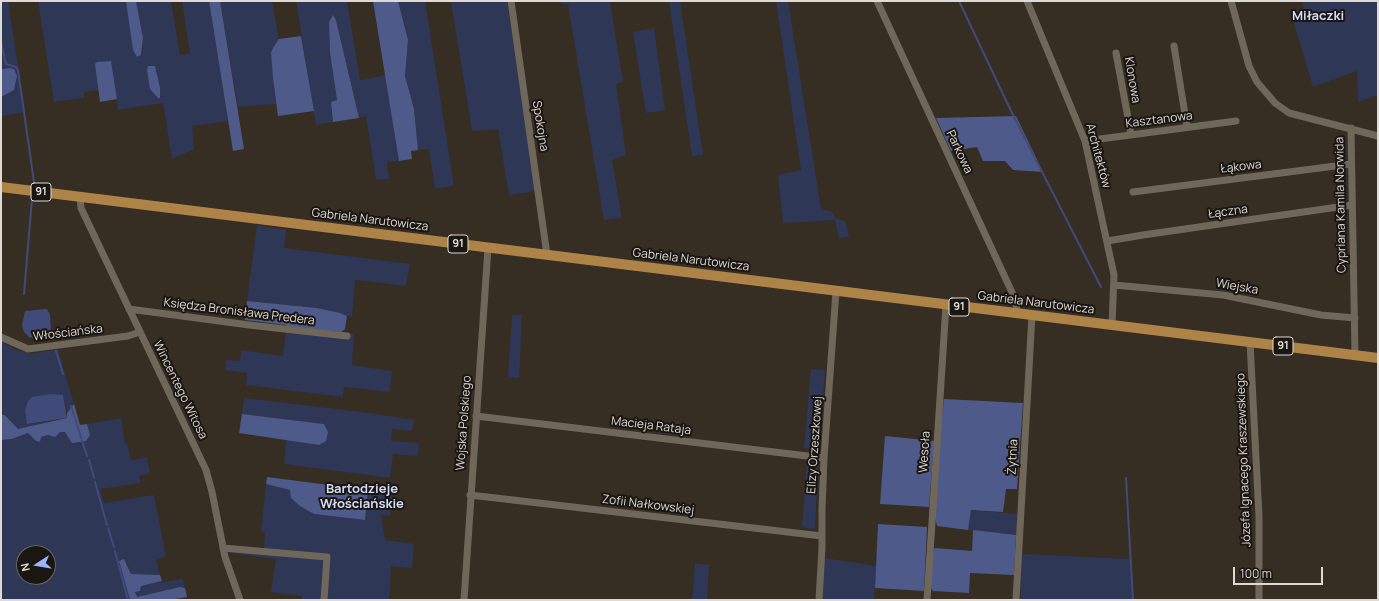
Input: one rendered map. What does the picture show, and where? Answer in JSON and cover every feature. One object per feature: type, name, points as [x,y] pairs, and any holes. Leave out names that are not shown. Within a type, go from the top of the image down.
[{"type":"main road","name":"Gabriela Narutowicza","points":[[1,187],[1378,358]]},
{"type":"street","name":"Spokojna","points":[[511,1],[547,255]]},
{"type":"street","name":"Parkowa","points":[[877,1],[1016,301],[1017,313]]},
{"type":"street","name":"Architektów","points":[[1027,1],[1085,141],[1114,275],[1112,325]]},
{"type":"street","name":"Cypriana Kamila Norwida","points":[[1231,1],[1250,66],[1257,82],[1275,103],[1289,112],[1350,128],[1355,355]]},
{"type":"street","points":[[1174,46],[1187,127]]},
{"type":"street","name":"Klonowa","points":[[1116,53],[1131,134]]},
{"type":"street","name":"Kasztanowa","points":[[1085,141],[1236,121]]},
{"type":"street","points":[[1350,128],[1378,136]]},
{"type":"street","name":"Łąkowa","points":[[1133,192],[1351,164]]},
{"type":"street","name":"Wincentego Witosa","points":[[80,197],[81,208],[206,470],[223,548],[240,600]]},
{"type":"street","name":"Łączna","points":[[1107,241],[1352,206]]},
{"type":"street","name":"Wojska Polskiego","points":[[464,600],[488,248]]},
{"type":"street","name":"Wiejska","points":[[1114,285],[1223,295],[1321,315],[1355,318]]},
{"type":"street","name":"Elizy Orzeszkowej","points":[[819,600],[824,458],[836,291]]},
{"type":"street","name":"Wesoła","points":[[927,600],[946,305]]},
{"type":"street","name":"Księdza Bronisława Predera","points":[[129,309],[347,336]]},
{"type":"street","name":"Żytnia","points":[[1016,600],[1032,315]]},
{"type":"street","name":"Włościańska","points":[[1,337],[28,348],[121,337],[140,332]]},
{"type":"street","name":"Józefa Ignacego Kraszewskiego","points":[[1250,342],[1259,516],[1259,600]]},
{"type":"street","name":"Macieja Rataja","points":[[476,416],[824,458]]},
{"type":"street","name":"Zofii Nałkowskiej","points":[[470,495],[822,536]]},
{"type":"street","points":[[223,548],[327,558],[324,600]]},
{"type":"shaded area","points":[[1,1],[8,1],[25,112],[1,116],[1,95],[3,96],[14,90],[17,76],[10,68],[1,69]]},
{"type":"shaded area","points":[[38,1],[126,1],[137,57],[142,55],[143,38],[136,1],[171,1],[180,55],[190,53],[182,1],[209,1],[228,121],[192,126],[194,149],[172,159],[163,103],[118,110],[111,61],[95,64],[99,90],[84,92],[84,98],[54,102]]},
{"type":"shaded area","points":[[126,1],[136,1],[143,38],[141,55],[137,57],[133,50]]},
{"type":"shaded area","points":[[209,1],[220,1],[244,149],[233,151]]},
{"type":"shaded area","points":[[220,1],[272,1],[279,39],[271,53],[276,104],[238,107]]},
{"type":"shaded area","points":[[296,1],[347,1],[360,80],[386,75],[399,161],[387,162],[389,179],[376,180],[366,116],[359,118],[336,20],[329,22],[330,53],[337,100],[331,109],[333,122],[316,125]]},
{"type":"shaded area","points":[[373,1],[398,1],[408,40],[405,76],[414,109],[418,150],[411,151],[412,159],[399,161]]},
{"type":"shaded area","points":[[398,1],[425,1],[454,186],[435,189],[429,149],[418,150],[414,109],[405,76],[408,40]]},
{"type":"shaded area","points":[[451,1],[507,1],[536,191],[509,195],[498,129],[472,131]]},
{"type":"shaded area","points":[[560,1],[610,1],[623,82],[616,84],[626,155],[612,160],[622,218],[604,220],[568,4],[561,4]]},
{"type":"shaded area","points":[[669,1],[680,1],[703,155],[692,156]]},
{"type":"shaded area","points":[[776,1],[788,1],[821,209],[831,211],[836,218],[845,221],[849,237],[839,238],[835,220],[783,223],[778,175],[801,170]]},
{"type":"shaded area","points":[[1302,1],[1378,1],[1378,95],[1358,102],[1357,71],[1313,87],[1291,13],[1304,8]]},
{"type":"shaded area","points":[[333,15],[336,20],[359,118],[333,122],[331,102],[337,100],[330,53],[329,22]]},
{"type":"shaded area","points":[[654,28],[665,110],[646,113],[633,32]]},
{"type":"shaded area","points":[[301,36],[314,111],[278,116],[271,53],[279,39]]},
{"type":"shaded area","points":[[111,61],[117,99],[100,102],[95,64],[97,62]]},
{"type":"shaded area","points":[[148,66],[155,66],[160,88],[160,98],[158,98],[150,89],[147,70]]},
{"type":"shaded area","points":[[1,69],[14,69],[17,76],[14,90],[3,96],[1,95]]},
{"type":"shaded area","points":[[1016,116],[1043,172],[1013,170],[1005,161],[983,161],[977,147],[951,151],[936,118]]},
{"type":"shaded area","points":[[257,225],[286,230],[284,248],[410,264],[406,286],[355,280],[352,317],[317,308],[247,301]]},
{"type":"shaded area","points":[[247,301],[317,308],[340,313],[347,316],[345,329],[341,332],[286,327],[286,325],[245,320]]},
{"type":"shaded area","points":[[47,309],[50,315],[50,335],[39,339],[29,337],[24,332],[22,325],[25,311]]},
{"type":"shaded area","points":[[512,315],[522,315],[519,378],[508,377]]},
{"type":"shaded area","points":[[286,331],[349,339],[350,334],[354,334],[352,365],[392,371],[390,392],[344,387],[343,397],[246,385],[247,373],[225,370],[226,360],[240,361],[241,350],[283,356]]},
{"type":"shaded area","points":[[1,341],[14,349],[32,354],[58,349],[74,404],[67,413],[63,395],[30,424],[65,419],[18,429],[6,415],[1,415]]},
{"type":"shaded area","points":[[811,369],[825,370],[819,450],[804,448]]},
{"type":"shaded area","points":[[50,394],[63,395],[67,418],[27,424],[25,410],[28,401],[32,397]]},
{"type":"shaded area","points":[[244,398],[370,413],[414,420],[412,431],[392,429],[391,441],[419,443],[418,456],[393,454],[390,478],[284,464],[286,439],[319,445],[324,424],[242,414]]},
{"type":"shaded area","points":[[944,399],[1023,403],[1017,489],[1006,489],[1003,512],[971,510],[968,530],[937,526],[935,517],[938,449]]},
{"type":"shaded area","points":[[74,404],[80,425],[87,424],[90,435],[86,441],[72,443],[65,432],[60,432],[55,437],[48,435],[41,437],[40,442],[36,441],[28,433],[12,439],[1,440],[1,415],[5,415],[18,429],[67,418],[67,413]]},
{"type":"shaded area","points":[[242,414],[324,424],[328,432],[326,441],[319,445],[239,433]]},
{"type":"shaded area","points":[[121,418],[125,444],[127,444],[131,460],[147,457],[150,473],[139,476],[141,483],[100,489],[104,503],[154,495],[166,557],[156,559],[160,575],[131,574],[127,563],[119,561],[130,600],[1,600],[1,440],[12,439],[28,433],[36,441],[40,442],[41,437],[60,432],[90,435],[87,424]]},
{"type":"shaded area","points":[[885,436],[934,441],[929,507],[880,504]]},
{"type":"shaded area","points":[[807,463],[818,465],[815,529],[802,527]]},
{"type":"shaded area","points":[[267,477],[368,490],[365,520],[314,514],[300,506],[291,498],[290,490],[266,484]]},
{"type":"shaded area","points":[[266,484],[290,490],[314,514],[365,520],[368,490],[393,493],[390,516],[381,515],[385,540],[414,544],[412,568],[391,566],[389,600],[302,600],[302,596],[271,592],[276,559],[231,553],[229,545],[264,548],[265,533],[261,532]]},
{"type":"shaded area","points":[[971,510],[1017,514],[1016,535],[968,530]]},
{"type":"shaded area","points":[[878,524],[927,527],[924,591],[875,588]]},
{"type":"shaded area","points":[[973,530],[1016,535],[1014,575],[970,573],[969,593],[933,591],[930,587],[932,550],[935,548],[972,551]]},
{"type":"shaded area","points":[[1023,554],[1131,559],[1134,600],[1021,600],[1020,568]]},
{"type":"shaded area","points":[[824,558],[876,566],[874,600],[822,600]]},
{"type":"shaded area","points":[[124,559],[131,574],[160,575],[162,581],[141,586],[140,591],[135,592],[137,597],[180,587],[185,588],[187,597],[169,600],[130,600],[119,561]]},
{"type":"shaded area","points":[[695,563],[709,565],[707,600],[692,600]]},
{"type":"shaded area","points":[[183,579],[185,588],[180,587],[137,597],[135,592],[140,591],[141,586],[147,584]]},
{"type":"waterway","points":[[959,1],[1012,113],[1101,287]]},
{"type":"waterway","points":[[1,42],[6,64],[16,67],[18,70],[34,182]]},
{"type":"waterway","points":[[24,294],[32,199]]},
{"type":"waterway","points":[[56,351],[63,374]]},
{"type":"waterway","points":[[71,406],[87,456]]},
{"type":"waterway","points":[[89,460],[94,478]]},
{"type":"waterway","points":[[1126,478],[1133,600]]},
{"type":"waterway","points":[[95,482],[107,525]]},
{"type":"waterway","points":[[108,528],[114,547]]},
{"type":"waterway","points":[[115,551],[128,600]]},
{"type":"district","name":"Miłaczki","points":[[1318,16]]},
{"type":"district","name":"Bartodzieje Włościańskie","points":[[362,496]]}]
